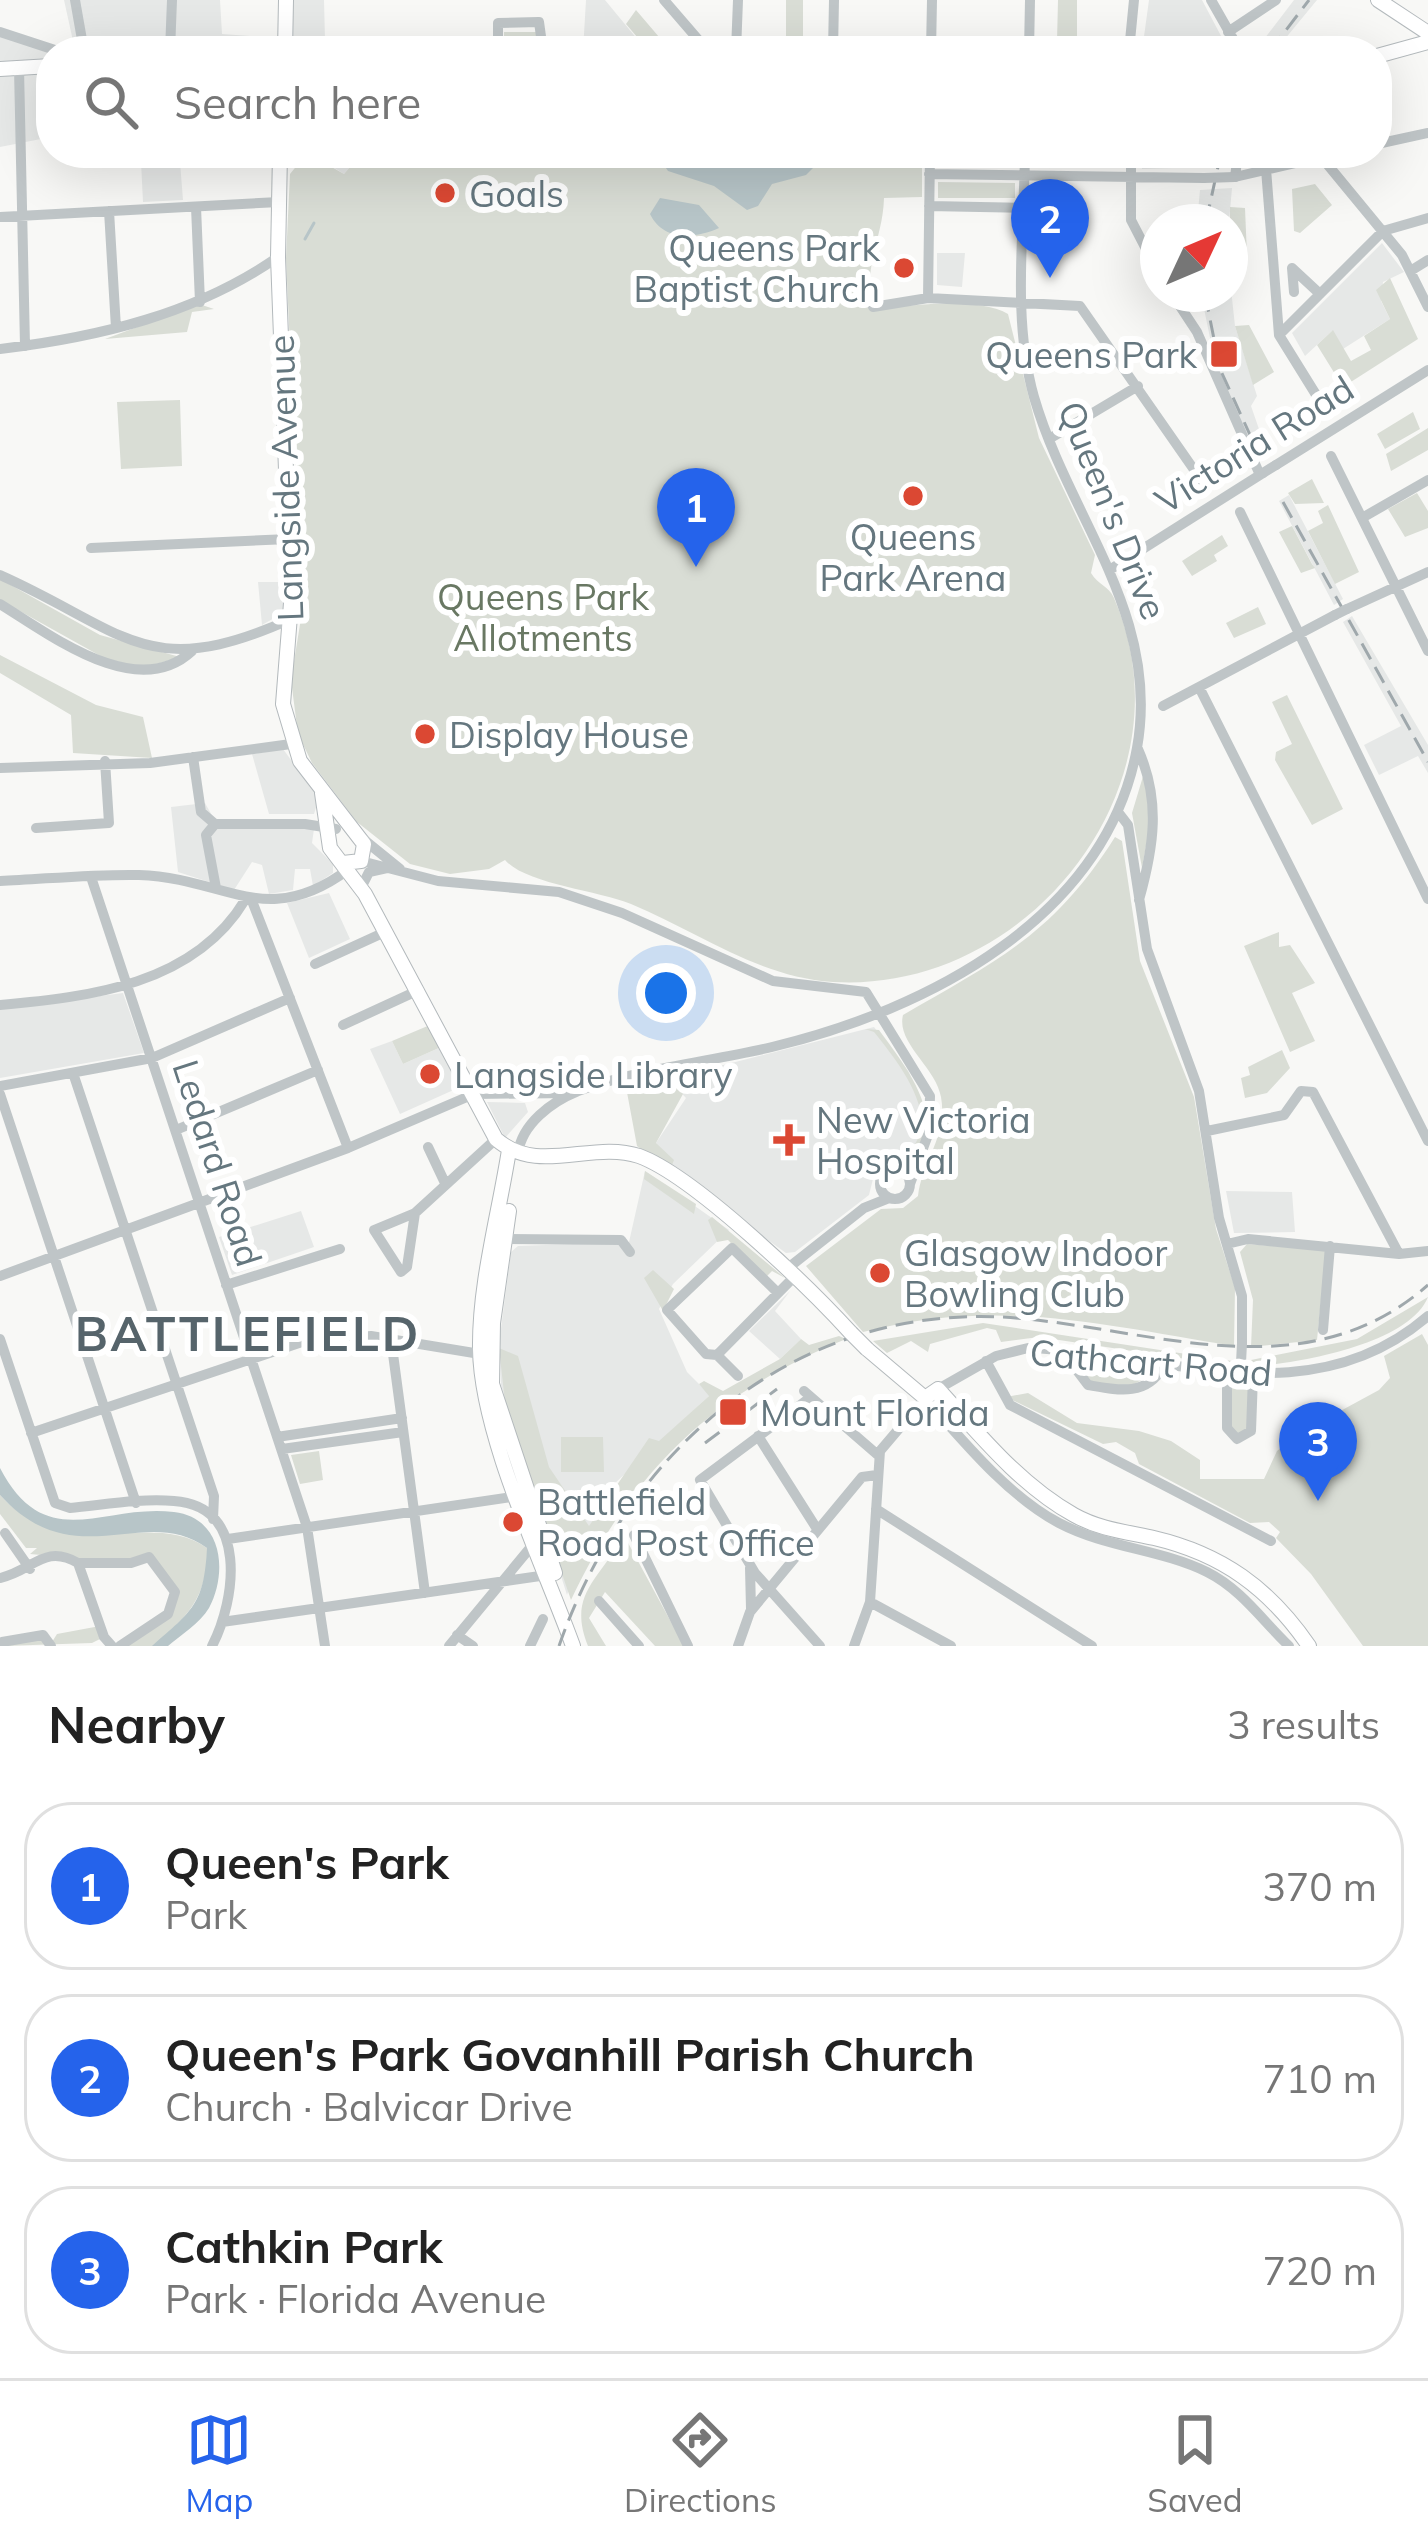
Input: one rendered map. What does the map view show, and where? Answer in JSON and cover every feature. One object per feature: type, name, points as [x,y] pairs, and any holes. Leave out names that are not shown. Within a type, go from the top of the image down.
[{"type":"main road","points":[[286,0],[286,36]]},
{"type":"main road","points":[[1378,0],[1428,38]]},
{"type":"main road","points":[[1392,51],[1428,38]]},
{"type":"main road","points":[[0,69],[36,67]]},
{"type":"main road","name":"Langside Avenue","points":[[280,168],[278,256],[291,619],[282,684],[291,744],[322,793],[339,832]]},
{"type":"main road","name":"Langside Avenue","points":[[322,793],[339,832]]},
{"type":"main road","points":[[339,832],[365,848],[350,866]]},
{"type":"main road","points":[[339,832],[350,866],[496,1139],[514,1151],[638,1156],[792,1272],[867,1348],[932,1394],[1039,1492],[1098,1527],[1186,1546],[1231,1565],[1272,1600],[1309,1646]]},
{"type":"main road","points":[[514,1151],[485,1353],[523,1493],[574,1646]]},
{"type":"street","points":[[76,0],[82,36]]},
{"type":"street","points":[[171,36],[172,0]]},
{"type":"street","points":[[664,0],[695,36]]},
{"type":"street","points":[[737,36],[738,0]]},
{"type":"street","points":[[833,36],[834,0]]},
{"type":"street","points":[[931,36],[932,0]]},
{"type":"street","points":[[1029,36],[1030,0]]},
{"type":"street","points":[[1131,36],[1134,0]]},
{"type":"street","points":[[1211,0],[1231,36]]},
{"type":"street","points":[[1228,32],[1276,0]]},
{"type":"street","points":[[498,36],[498,23],[520,22],[542,23],[542,36]]},
{"type":"street","points":[[0,32],[36,44]]},
{"type":"street","points":[[19,68],[25,346]]},
{"type":"street","points":[[1392,141],[1428,133]]},
{"type":"street","points":[[928,298],[929,168]]},
{"type":"street","name":"Queen's Drive","points":[[1025,168],[1027,368],[1049,439],[1112,569],[1137,652],[1137,746]]},
{"type":"street","points":[[1131,168],[1131,220],[1140,237]]},
{"type":"street","points":[[1235,177],[1236,168]]},
{"type":"street","points":[[929,174],[1204,178],[1235,177],[1270,168]]},
{"type":"street","points":[[1331,168],[1412,270],[1428,307]]},
{"type":"street","points":[[1266,169],[1279,335],[1328,414]]},
{"type":"street","points":[[0,217],[279,202]]},
{"type":"street","points":[[929,206],[1024,208]]},
{"type":"street","points":[[196,207],[200,302]]},
{"type":"street","points":[[109,211],[116,328]]},
{"type":"street","points":[[1279,335],[1383,231],[1428,218]]},
{"type":"street","points":[[0,349],[116,328],[200,302],[278,256]]},
{"type":"street","points":[[1412,270],[1428,260]]},
{"type":"street","points":[[1294,292],[1292,268],[1320,294]]},
{"type":"street","points":[[873,307],[928,298],[1065,302],[1085,310],[1204,484]]},
{"type":"street","points":[[1184,312],[1261,474]]},
{"type":"street","name":"Victoria Road","points":[[1112,569],[1428,370]]},
{"type":"street","points":[[1049,439],[1138,386]]},
{"type":"street","points":[[1331,456],[1428,651]]},
{"type":"street","points":[[1362,518],[1428,480]]},
{"type":"street","points":[[1240,512],[1428,899]]},
{"type":"street","points":[[91,548],[289,539]]},
{"type":"street","points":[[1163,706],[1428,572]]},
{"type":"street","points":[[0,575],[114,637],[146,647],[192,651],[231,644],[291,619]]},
{"type":"street","points":[[0,604],[121,669],[162,671],[192,651]]},
{"type":"street","points":[[1199,689],[1428,1141]]},
{"type":"street","points":[[0,768],[193,757],[291,744]]},
{"type":"street","points":[[0,1276],[348,1148],[474,1094],[572,1093],[631,1075],[773,1047],[879,1012],[979,960],[1054,905],[1090,865],[1118,812],[1137,746]]},
{"type":"street","points":[[1137,746],[1151,782],[1155,815],[1138,903]]},
{"type":"street","points":[[193,757],[202,812],[215,824],[305,824],[339,832],[403,871]]},
{"type":"street","points":[[36,828],[109,823],[105,761]]},
{"type":"street","points":[[305,824],[326,810]]},
{"type":"street","points":[[1118,812],[1128,825],[1138,903],[1207,1131],[1240,1290],[1251,1431],[1237,1439],[1227,1428],[1227,1375]]},
{"type":"street","points":[[215,824],[206,835],[216,888]]},
{"type":"street","points":[[350,866],[363,890]]},
{"type":"street","points":[[0,881],[188,880],[249,900],[309,896],[350,866],[387,868],[438,881],[531,886],[588,900],[773,981],[813,990],[862,990],[928,1088],[931,1124],[903,1197],[864,1208]]},
{"type":"street","points":[[363,890],[369,872],[387,868]]},
{"type":"street","points":[[188,880],[210,869]]},
{"type":"street","name":"Ledard Road","points":[[91,877],[307,1527],[326,1646]]},
{"type":"street","points":[[0,1005],[129,986],[190,955],[249,900]]},
{"type":"street","points":[[249,900],[348,1148]]},
{"type":"street","points":[[315,964],[385,932]]},
{"type":"street","points":[[343,1025],[418,990]]},
{"type":"street","points":[[136,1503],[0,1090],[152,1058],[290,998]]},
{"type":"street","points":[[176,1130],[318,1070]]},
{"type":"street","points":[[74,1076],[214,1496],[213,1519]]},
{"type":"street","points":[[1207,1131],[1284,1115],[1301,1091],[1313,1092],[1399,1253]]},
{"type":"street","points":[[514,1151],[524,1129],[572,1093]]},
{"type":"street","points":[[415,1214],[407,1267],[401,1272],[374,1230],[415,1214],[496,1139]]},
{"type":"street","points":[[428,1147],[445,1184]]},
{"type":"street","points":[[717,1355],[778,1293],[792,1272],[864,1208],[884,1174],[922,1151]]},
{"type":"street","points":[[893,1170],[907,1175],[910,1184]]},
{"type":"street","points":[[880,1187],[889,1198]]},
{"type":"street","points":[[500,1239],[621,1240],[630,1252]]},
{"type":"street","points":[[1227,1244],[1248,1239],[1399,1253],[1428,1251]]},
{"type":"street","points":[[1322,1330],[1330,1246]]},
{"type":"street","points":[[737,1376],[717,1355],[706,1354],[669,1315],[674,1298],[732,1248],[778,1293]]},
{"type":"street","points":[[226,1285],[340,1249]]},
{"type":"street","name":"Cathcart Road","points":[[879,1456],[883,1443],[932,1394],[986,1361],[1028,1348],[1227,1375],[1332,1365],[1426,1324]]},
{"type":"street","points":[[31,1433],[302,1342],[348,1334],[485,1353]]},
{"type":"street","points":[[0,1339],[51,1495],[61,1507],[182,1502],[213,1519],[228,1539],[231,1570],[222,1622],[212,1646]]},
{"type":"street","points":[[392,1339],[425,1593]]},
{"type":"street","points":[[1063,1352],[1084,1383],[1126,1392],[1156,1378],[1163,1367]]},
{"type":"street","points":[[986,1361],[1010,1405],[1271,1541]]},
{"type":"street","points":[[820,1646],[750,1565],[700,1480],[807,1394],[879,1456],[870,1602],[854,1646]]},
{"type":"street","points":[[932,1394],[1054,1521],[1094,1540],[1208,1572],[1289,1646]]},
{"type":"street","points":[[279,1443],[402,1418]]},
{"type":"street","points":[[279,1443],[404,1432]]},
{"type":"street","points":[[758,1436],[817,1529]]},
{"type":"street","points":[[750,1612],[862,1478],[878,1475]]},
{"type":"street","points":[[228,1539],[523,1493]]},
{"type":"street","points":[[876,1509],[1092,1646]]},
{"type":"street","points":[[5,1533],[30,1569]]},
{"type":"street","points":[[634,1535],[688,1646]]},
{"type":"street","points":[[473,1646],[453,1641],[496,1584],[541,1543]]},
{"type":"street","points":[[0,1578],[30,1569],[40,1556],[51,1552],[77,1563],[149,1557],[175,1592],[168,1613],[116,1646],[104,1637],[77,1563]]},
{"type":"street","points":[[738,1646],[750,1612],[750,1565]]},
{"type":"street","points":[[222,1622],[551,1573]]},
{"type":"street","points":[[599,1601],[639,1646]]},
{"type":"street","points":[[870,1602],[951,1646]]},
{"type":"street","points":[[530,1646],[542,1619]]},
{"type":"street","points":[[2,1640],[43,1634],[52,1646]]},
{"type":"shaded area","points":[[64,0],[220,0],[222,34],[250,36],[72,36]]},
{"type":"shaded area","points":[[289,0],[324,0],[325,36],[288,36]]},
{"type":"shaded area","points":[[586,0],[605,0],[635,36],[584,36]]},
{"type":"shaded area","points":[[1149,0],[1202,0],[1221,36],[1144,36]]},
{"type":"shaded area","points":[[1294,0],[1317,0],[1287,36],[1266,36]]},
{"type":"shaded area","points":[[0,32],[36,45],[36,140],[0,147]]},
{"type":"shaded area","points":[[141,168],[180,168],[183,200],[143,202]]},
{"type":"shaded area","points":[[666,168],[813,168],[806,175],[772,184],[758,206],[747,210],[714,186]]},
{"type":"shaded area","points":[[1232,188],[1231,204],[1199,204],[1200,190]]},
{"type":"shaded area","points":[[660,198],[699,205],[719,228],[690,236],[663,229],[650,214]]},
{"type":"shaded area","points":[[1382,243],[1404,272],[1383,282],[1381,301],[1390,319],[1343,349],[1332,331],[1305,356],[1292,333]]},
{"type":"shaded area","points":[[937,253],[965,253],[962,287],[937,285]]},
{"type":"shaded area","points":[[1205,312],[1233,312],[1257,396],[1251,406],[1268,455],[1258,462],[1217,372]]},
{"type":"shaded area","points":[[1289,495],[1343,599],[1334,605],[1279,501]]},
{"type":"shaded area","points":[[258,582],[283,582],[283,613],[262,625]]},
{"type":"shaded area","points":[[1352,616],[1428,745],[1428,773],[1418,756],[1379,775],[1364,745],[1401,726],[1343,622]]},
{"type":"shaded area","points":[[283,749],[319,798],[314,814],[269,814],[252,754]]},
{"type":"shaded area","points":[[205,803],[214,819],[314,829],[312,843],[333,864],[333,873],[313,886],[310,869],[295,869],[293,890],[269,894],[262,865],[252,862],[234,890],[178,872],[171,807]]},
{"type":"shaded area","points":[[329,893],[350,939],[309,958],[287,903]]},
{"type":"shaded area","points":[[123,993],[144,1053],[0,1078],[0,1009]]},
{"type":"shaded area","name":"New Victoria Hospital","points":[[874,1027],[909,1072],[924,1116],[917,1144],[902,1159],[887,1159],[879,1151],[868,1160],[873,1179],[869,1195],[795,1252],[786,1253],[670,1170],[656,1143],[686,1098],[668,1079]]},
{"type":"shaded area","points":[[392,1041],[403,1064],[441,1047],[458,1088],[400,1114],[370,1049]]},
{"type":"shaded area","points":[[487,1102],[525,1103],[528,1112],[505,1138]]},
{"type":"shaded area","points":[[645,1171],[729,1230],[673,1284],[659,1309],[687,1372],[710,1395],[613,1485],[590,1526],[567,1595],[501,1385],[500,1336],[511,1252],[518,1246],[629,1242]]},
{"type":"shaded area","points":[[1226,1191],[1292,1192],[1295,1232],[1234,1233]]},
{"type":"shaded area","points":[[301,1211],[314,1247],[232,1275],[219,1237]]},
{"type":"shaded area","points":[[790,1291],[775,1311],[801,1339],[780,1359],[749,1331]]},
{"type":"shaded area","points":[[0,1468],[18,1495],[37,1511],[57,1518],[174,1512],[203,1524],[212,1536],[219,1563],[209,1608],[168,1646],[152,1646],[194,1604],[203,1582],[207,1548],[183,1536],[159,1532],[82,1536],[55,1532],[28,1519],[0,1495]]},
{"type":"green space","points":[[786,0],[803,0],[803,36],[786,36]]},
{"type":"green space","points":[[1058,0],[1077,0],[1077,36],[1057,36]]},
{"type":"green space","points":[[636,10],[658,36],[636,36],[626,24]]},
{"type":"green space","points":[[504,32],[536,32],[536,36],[504,36]]},
{"type":"green space","name":"Queens Park Allotments","points":[[295,168],[333,168],[344,174],[349,168],[922,168],[922,197],[884,198],[870,279],[870,292],[883,287],[871,300],[875,311],[962,304],[1008,314],[1039,438],[1095,555],[1091,573],[1114,598],[1133,668],[1132,738],[1112,804],[1077,864],[1029,915],[971,953],[904,977],[833,982],[754,963],[631,904],[545,881],[505,860],[489,869],[450,874],[410,864],[357,822],[312,763],[298,734],[291,680],[302,612],[286,258],[290,174]]},
{"type":"green space","points":[[938,182],[1015,183],[1015,198],[938,198]]},
{"type":"green space","points":[[1315,184],[1332,205],[1300,233],[1294,231],[1292,189]]},
{"type":"green space","points":[[1390,278],[1418,339],[1343,387],[1317,345],[1333,330],[1351,361],[1371,350],[1364,336],[1390,319],[1376,290]]},
{"type":"green space","points":[[199,304],[214,309],[192,312],[187,332],[105,339]]},
{"type":"green space","points":[[1249,325],[1274,372],[1253,385],[1235,326]]},
{"type":"green space","points":[[180,400],[182,466],[121,469],[117,402]]},
{"type":"green space","points":[[1413,412],[1420,429],[1385,449],[1377,434]]},
{"type":"green space","points":[[1428,428],[1428,450],[1391,471],[1386,454]]},
{"type":"green space","points":[[1312,479],[1324,503],[1295,504],[1288,493]]},
{"type":"green space","points":[[1417,493],[1428,511],[1428,528],[1405,537],[1388,509]]},
{"type":"green space","points":[[1328,505],[1359,572],[1335,584],[1308,531],[1323,523],[1318,511]]},
{"type":"green space","points":[[1292,526],[1315,568],[1301,573],[1279,532]]},
{"type":"green space","points":[[1222,535],[1228,546],[1214,555],[1217,561],[1192,576],[1182,561]]},
{"type":"green space","points":[[0,579],[100,635],[180,657],[143,668],[104,658],[0,600]]},
{"type":"green space","points":[[1258,607],[1266,624],[1234,638],[1226,623]]},
{"type":"green space","points":[[0,655],[96,705],[143,717],[152,758],[73,753],[71,715],[0,673]]},
{"type":"green space","points":[[1287,695],[1343,809],[1312,825],[1275,760],[1276,752],[1292,744],[1272,702]]},
{"type":"green space","points":[[1144,773],[1151,819],[1142,868],[1132,813]]},
{"type":"green space","points":[[1115,837],[1122,841],[1140,961],[1194,1097],[1216,1229],[1235,1288],[1234,1346],[1093,1323],[1004,1316],[959,1316],[863,1332],[806,1266],[881,1209],[903,1208],[918,1196],[941,1124],[941,1097],[905,1035],[903,1015],[1022,942],[1070,898]]},
{"type":"green space","points":[[1279,932],[1279,947],[1290,945],[1315,983],[1292,993],[1315,1041],[1290,1052],[1244,946]]},
{"type":"green space","points":[[430,1025],[441,1047],[403,1064],[392,1041]]},
{"type":"green space","points":[[865,1029],[879,1030],[911,1077],[926,1114],[926,1132],[919,1148],[904,1162],[892,1163],[882,1153],[899,1158],[914,1145],[921,1130],[921,1113],[895,1060],[874,1032]]},
{"type":"green space","points":[[1282,1050],[1290,1068],[1267,1093],[1245,1098],[1241,1078],[1250,1075],[1248,1067]]},
{"type":"green space","points":[[668,1079],[683,1094],[656,1143],[674,1160],[670,1170],[637,1146],[626,1087]]},
{"type":"green space","points":[[645,1171],[696,1204],[694,1214],[644,1179]]},
{"type":"green space","points":[[712,1217],[785,1278],[772,1271],[765,1278],[728,1240],[717,1242],[708,1220]]},
{"type":"green space","points":[[1247,1244],[1326,1250],[1317,1340],[1251,1347],[1253,1300],[1240,1252]]},
{"type":"green space","points":[[653,1270],[674,1289],[663,1311],[644,1278]]},
{"type":"green space","points":[[1428,1297],[1400,1327],[1352,1348],[1276,1364],[1257,1366],[1251,1360],[1357,1339]]},
{"type":"green space","points":[[983,1323],[1232,1361],[1226,1365],[1039,1337],[1001,1342],[996,1330],[987,1328],[930,1344],[928,1352],[911,1341],[887,1353],[873,1341]]},
{"type":"green space","points":[[1422,1334],[1428,1345],[1428,1646],[1363,1646],[1311,1574],[1276,1538],[1280,1532],[1269,1522],[1250,1523],[1139,1464],[1135,1453],[1116,1442],[1103,1444],[1006,1397],[1028,1393],[1077,1423],[1139,1431],[1171,1441],[1200,1460],[1200,1479],[1264,1479],[1277,1451],[1298,1434],[1379,1390],[1390,1378],[1384,1356]]},
{"type":"green space","points":[[839,1336],[846,1339],[756,1384],[682,1441],[621,1512],[571,1600],[506,1411],[499,1348],[518,1356],[549,1467],[589,1526],[649,1438],[659,1441],[709,1396],[699,1384],[704,1381],[723,1391],[780,1359],[801,1339],[809,1345]]},
{"type":"green space","points":[[1077,1364],[1150,1376],[1126,1388],[1091,1382]]},
{"type":"green space","points":[[1232,1387],[1251,1387],[1249,1428],[1241,1435],[1232,1430]]},
{"type":"green space","points":[[561,1437],[603,1437],[604,1472],[561,1472]]},
{"type":"green space","points":[[319,1451],[323,1480],[300,1484],[291,1455]]},
{"type":"green space","points":[[0,1495],[25,1516],[52,1528],[185,1537],[207,1548],[200,1593],[186,1615],[153,1646],[120,1646],[168,1614],[175,1592],[154,1559],[131,1563],[30,1554],[37,1548],[26,1548],[0,1514]]},
{"type":"green space","points":[[623,1538],[684,1646],[655,1646],[605,1592],[589,1618],[606,1646],[588,1646],[583,1601]]},
{"type":"green space","points":[[100,1626],[104,1637],[92,1643],[3,1646],[38,1634],[52,1642],[57,1634]]},
{"type":"waterway","points":[[305,239],[314,223]]},
{"type":"railway","points":[[1281,36],[1309,0]]},
{"type":"railway","points":[[1210,204],[1218,168]]},
{"type":"railway","points":[[1209,312],[1220,369],[1261,459]]},
{"type":"railway","points":[[1283,502],[1428,762]]},
{"type":"railway","points":[[559,1646],[590,1573],[630,1507],[679,1448],[736,1398],[799,1359],[870,1332],[946,1318],[1027,1319],[1183,1342],[1285,1345],[1335,1336],[1382,1317],[1428,1285]]},
{"type":"railway","points":[[705,1443],[777,1389]]},
{"type":"place","name":"Goals","points":[[445,193]]},
{"type":"place","name":"Queens Park Baptist Church","points":[[904,268]]},
{"type":"place","name":"Queen's Park Govanhill Parish Church","points":[[1050,278]]},
{"type":"place","name":"Queens Park","points":[[1224,354]]},
{"type":"place","name":"Queens Park Arena","points":[[913,496]]},
{"type":"place","name":"Queen's Park","points":[[696,567]]},
{"type":"place","name":"Display House","points":[[425,734]]},
{"type":"place","name":"Langside Library","points":[[430,1074]]},
{"type":"place","name":"New Victoria Hospital","points":[[789,1140]]},
{"type":"place","name":"Glasgow Indoor Bowling Club","points":[[880,1273]]},
{"type":"place","name":"Mount Florida","points":[[733,1412]]},
{"type":"place","name":"Cathkin Park","points":[[1318,1501]]},
{"type":"place","name":"Battlefield Road Post Office","points":[[513,1522]]},
{"type":"district","name":"BATTLEFIELD","points":[[248,1333]]}]
